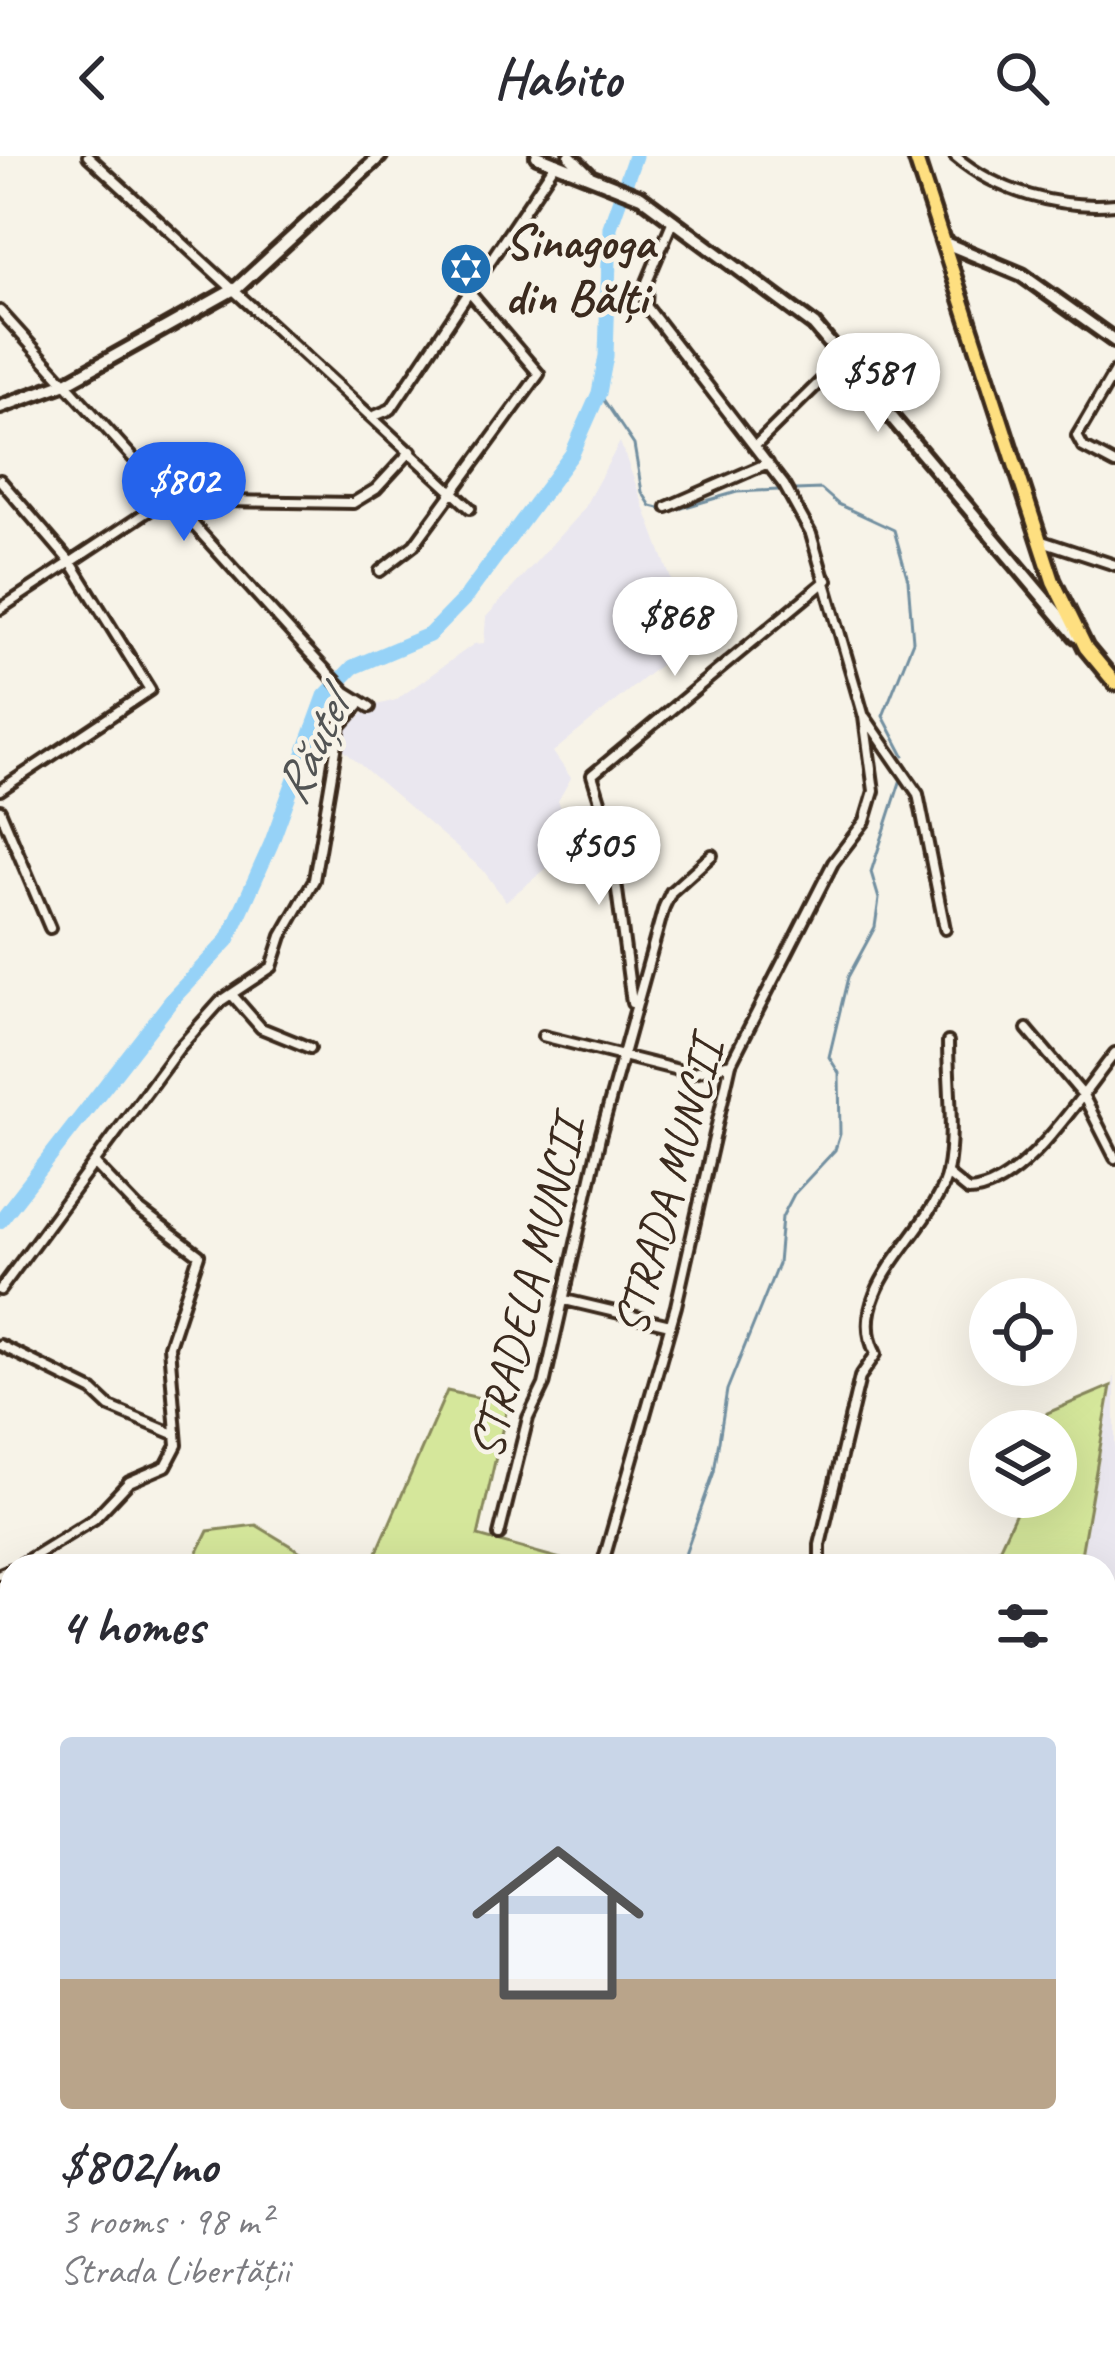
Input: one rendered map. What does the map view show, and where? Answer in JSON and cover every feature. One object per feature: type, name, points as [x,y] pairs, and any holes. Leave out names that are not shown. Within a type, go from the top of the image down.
[{"type":"main road","points":[[915,156],[1039,541],[1086,648],[1115,683]]},
{"type":"street","points":[[88,156],[470,508]]},
{"type":"street","points":[[0,407],[66,383],[234,290],[380,156]]},
{"type":"street","points":[[537,156],[641,197],[787,302],[845,357],[1086,648]]},
{"type":"street","points":[[570,156],[590,176]]},
{"type":"street","points":[[955,156],[992,184],[1082,204],[1115,204]]},
{"type":"street","points":[[372,417],[391,409],[555,164]]},
{"type":"street","name":"STRADA MUNCII","points":[[605,1554],[706,1190],[730,1063],[825,876],[865,821],[874,772],[864,717],[826,580],[802,516],[768,463],[646,306],[647,282],[673,220]]},
{"type":"street","points":[[943,242],[1022,275],[1115,341]]},
{"type":"street","points":[[380,571],[414,545],[539,374],[469,292]]},
{"type":"street","points":[[0,310],[346,692],[365,705],[340,726],[311,887],[282,936],[272,967],[221,1001],[179,1048],[0,1290]]},
{"type":"street","points":[[755,446],[845,357]]},
{"type":"street","points":[[1115,371],[1077,436],[1088,451],[1115,464]]},
{"type":"street","points":[[391,409],[391,434]]},
{"type":"street","points":[[0,609],[171,498],[353,503],[376,489],[411,451]]},
{"type":"street","points":[[667,507],[768,463]]},
{"type":"street","points":[[0,480],[72,564],[150,690],[0,790]]},
{"type":"street","points":[[1039,541],[1115,565]]},
{"type":"street","points":[[632,1010],[609,830],[591,780],[595,769],[826,580]]},
{"type":"street","points":[[864,717],[918,794],[945,929]]},
{"type":"street","points":[[0,810],[50,928]]},
{"type":"street","name":"STRADELA MUNCII","points":[[499,1535],[565,1300],[632,1010],[668,897],[712,855]]},
{"type":"street","points":[[233,996],[261,1028],[310,1048]]},
{"type":"street","points":[[1027,1029],[1083,1095],[1115,1158]]},
{"type":"street","points":[[543,1036],[690,1073],[730,1063]]},
{"type":"street","points":[[821,1554],[857,1390],[876,1354],[870,1328],[875,1294],[947,1174],[948,1042]]},
{"type":"street","points":[[947,1174],[968,1191],[1003,1178],[1083,1095],[1115,1053]]},
{"type":"street","points":[[38,1554],[94,1519],[116,1490],[173,1459],[169,1346],[199,1255],[138,1209],[94,1164]]},
{"type":"street","points":[[565,1300],[670,1324]]},
{"type":"street","points":[[0,1345],[93,1390],[110,1406],[175,1434]]},
{"type":"shaded area","points":[[620,442],[693,638],[553,752],[571,778],[558,801],[577,844],[506,901],[483,870],[342,749],[347,726],[373,706],[396,700],[474,644],[484,643],[486,617],[582,511]]},
{"type":"shaded area","points":[[1115,1374],[1115,1554],[1081,1554]]},
{"type":"green space","points":[[1111,1386],[1081,1554],[997,1554],[1013,1518],[1077,1518],[1077,1410],[1054,1410]]},
{"type":"green space","points":[[447,1391],[508,1404],[478,1536],[543,1554],[376,1554]]},
{"type":"green space","points":[[256,1525],[304,1554],[197,1554],[208,1531]]},
{"type":"waterway","name":"Răuțel","points":[[0,1221],[175,996],[228,940],[271,844],[325,696],[353,667],[429,635],[465,598],[572,454],[599,393],[606,356],[610,227],[635,156]]},
{"type":"waterway","points":[[599,393],[634,445],[642,492],[651,506],[663,509]]},
{"type":"waterway","points":[[795,490],[821,489],[838,504],[894,530],[908,580],[913,641],[883,716],[904,756]]},
{"type":"waterway","points":[[675,510],[737,492],[779,490]]},
{"type":"waterway","points":[[685,1554],[714,1472],[727,1390],[778,1264],[782,1217],[794,1194],[835,1150],[840,1134],[839,1073],[829,1057],[848,977],[875,927],[879,899],[871,872],[902,776]]},
{"type":"place","name":"Sinagoga din Bălți","points":[[466,269]]}]
